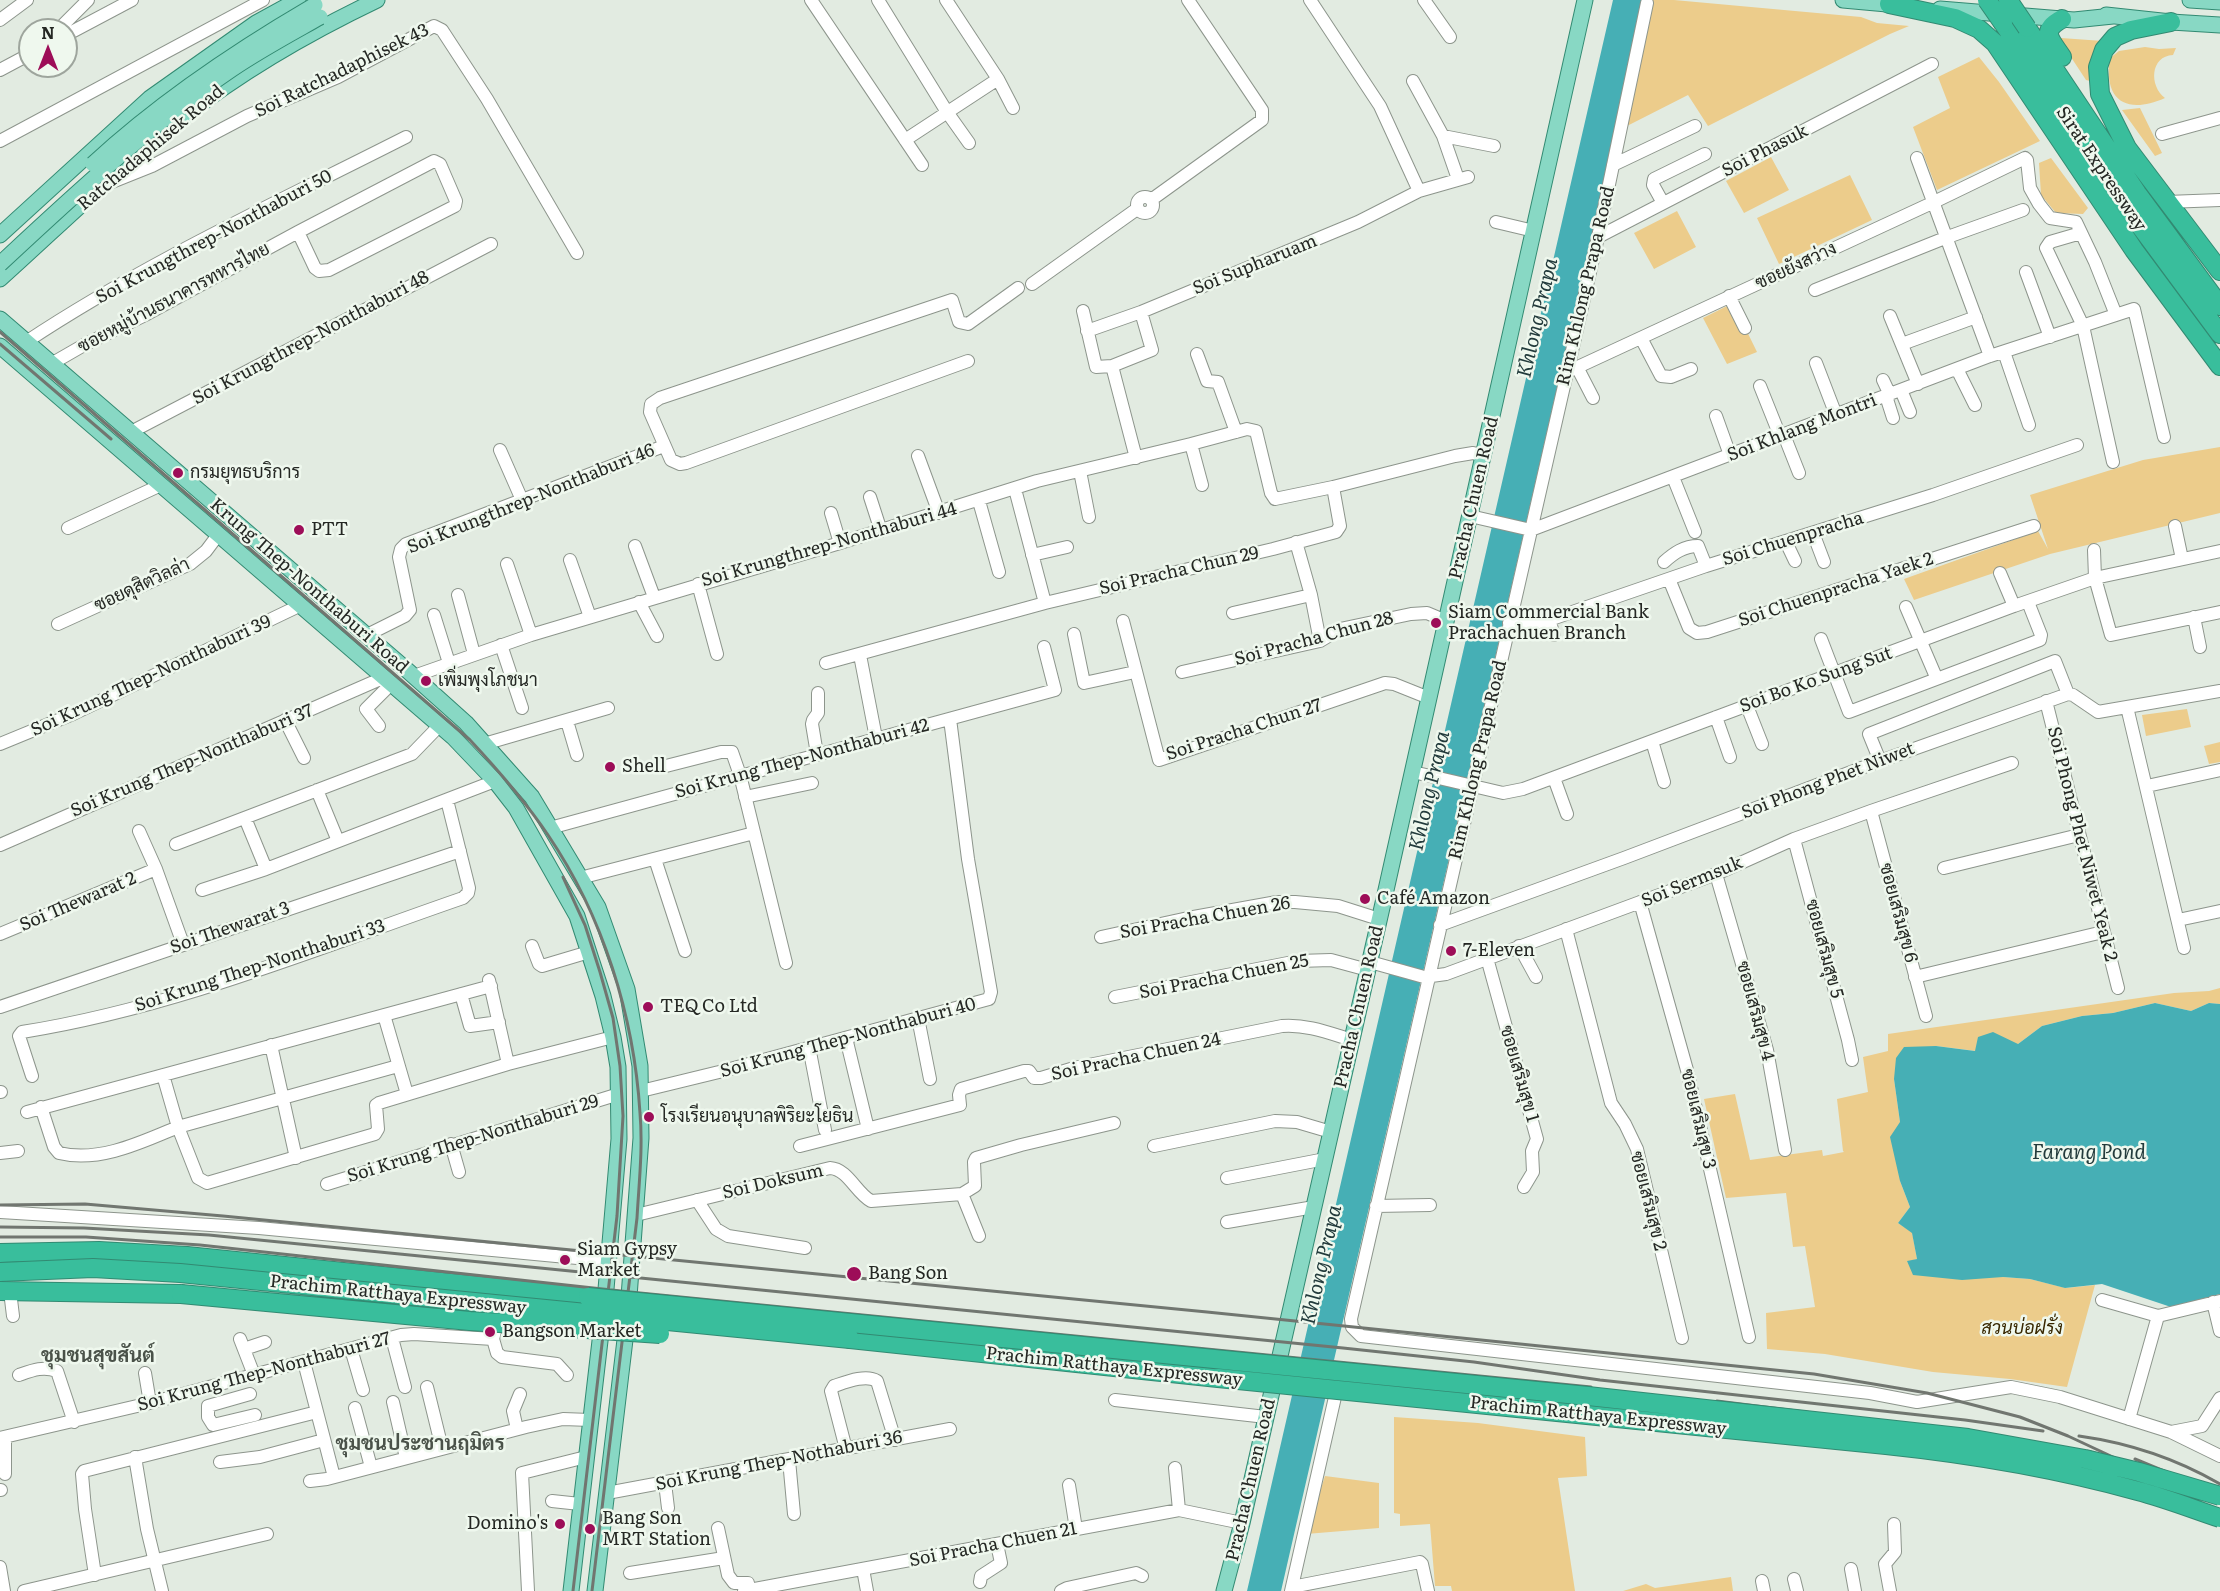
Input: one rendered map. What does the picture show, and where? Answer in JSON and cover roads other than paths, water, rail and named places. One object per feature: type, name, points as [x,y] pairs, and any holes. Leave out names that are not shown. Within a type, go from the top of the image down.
[{"type":"highway","name":"Sirat Expressway","points":[[1987,0],[2135,219],[2220,334]]},
{"type":"highway","name":"Sirat Expressway","points":[[2008,0],[2137,193],[2220,306]]},
{"type":"highway","points":[[1889,4],[1954,18],[1979,28],[1995,44],[2134,250],[2220,366]]},
{"type":"highway","points":[[2062,19],[2049,28],[2050,38],[2090,102],[2220,271]]},
{"type":"highway","points":[[2127,148],[2100,93],[2098,68],[2104,50],[2115,36],[2131,30],[2171,22]]},
{"type":"highway","name":"Prachim Ratthaya Expressway","points":[[0,1253],[99,1251],[187,1256],[1855,1425],[2032,1448],[2139,1472],[2220,1496]]},
{"type":"highway","name":"Prachim Ratthaya Expressway","points":[[0,1272],[93,1268],[180,1273],[1946,1452],[2020,1463],[2085,1477],[2140,1491],[2220,1518]]},
{"type":"highway","points":[[5,1291],[181,1294],[470,1321],[594,1328],[744,1342],[850,1340]]},
{"type":"main road","name":"Ratchadaphisek Road","points":[[0,235],[150,98],[256,24],[298,0]]},
{"type":"main road","name":"Ratchadaphisek Road","points":[[0,250],[97,160],[157,109],[231,56],[320,7],[355,0]]},
{"type":"main road","name":"Ratchadaphisek Road","points":[[0,279],[181,119],[231,82],[328,24],[377,0]]},
{"type":"main road","name":"Pracha Chuen Road","points":[[1224,1591],[1242,1523],[1446,621],[1477,517],[1483,456],[1585,0]]},
{"type":"main road","points":[[1843,0],[2062,19],[2114,16]]},
{"type":"main road","points":[[1978,0],[2171,22],[2220,25]]},
{"type":"main road","points":[[2190,0],[2220,2]]},
{"type":"main road","name":"Ratchadaphisek Road","points":[[0,264],[88,182],[179,107],[320,7]]},
{"type":"main road","points":[[85,157],[76,172],[81,183],[92,187],[106,183]]},
{"type":"main road","name":"Krung Thep-Nonthaburi Road","points":[[0,318],[442,702],[484,744],[532,798],[598,907],[627,990],[640,1066],[641,1138],[627,1323],[595,1591]]},
{"type":"main road","name":"Krung Thep-Nonthaburi Road","points":[[0,346],[435,721],[495,781],[516,808],[577,916],[614,1037],[618,1067],[619,1139],[603,1318],[571,1591]]},
{"type":"main road","points":[[218,535],[235,522]]},
{"type":"main road","points":[[435,721],[432,706],[442,702]]},
{"type":"main road","points":[[588,950],[596,951],[605,947],[610,941]]},
{"type":"main road","points":[[0,1261],[95,1261],[503,1303],[627,1323]]},
{"type":"main road","points":[[0,1272],[95,1261]]},
{"type":"main road","points":[[573,1565],[598,1568]]},
{"type":"street","points":[[0,20],[27,0]]},
{"type":"street","points":[[70,18],[88,0]]},
{"type":"street","points":[[78,29],[132,0]]},
{"type":"street","points":[[0,141],[263,0]]},
{"type":"street","points":[[811,0],[922,165]]},
{"type":"street","points":[[878,0],[946,112],[969,143]]},
{"type":"street","points":[[946,0],[998,79],[1013,108]]},
{"type":"street","points":[[1032,284],[1137,209],[1141,198],[1147,197],[1151,200],[1262,120],[1264,115],[1262,110],[1188,0]]},
{"type":"street","points":[[1310,0],[1380,106],[1419,191]]},
{"type":"street","points":[[1424,0],[1450,38]]},
{"type":"street","name":"Rim Khlong Prapa Road","points":[[1647,3],[1572,369],[1528,530],[1509,623],[1426,977],[1351,1319],[1352,1327],[1361,1336],[1870,1393],[1917,1402],[2011,1387],[2060,1397],[2129,1419]]},
{"type":"street","name":"Soi Ratchadaphisek 43","points":[[106,183],[152,166],[247,116],[338,78],[434,26],[442,30],[487,99],[577,254]]},
{"type":"street","points":[[0,70],[18,60]]},
{"type":"street","name":"Soi Phasuk","points":[[1598,237],[1932,64]]},
{"type":"street","points":[[905,140],[998,79]]},
{"type":"street","points":[[1413,81],[1443,136],[1494,146]]},
{"type":"street","points":[[2162,134],[2220,118]]},
{"type":"street","points":[[1613,165],[1695,126]]},
{"type":"street","name":"Soi Supharuam","points":[[1087,331],[1141,312],[1358,222],[1419,191],[1463,178],[1443,136]]},
{"type":"street","name":"Soi Krungthrep-Nonthaburi 50","points":[[26,342],[102,294],[406,137]]},
{"type":"street","points":[[1663,203],[1653,185],[1654,179],[1705,154]]},
{"type":"street","points":[[1917,158],[1990,357]]},
{"type":"street","name":"ซอยยังสว่าง","points":[[1572,369],[1932,203],[2023,158],[2027,160],[2030,189],[2039,204],[2050,218],[2076,222],[2081,233]]},
{"type":"street","name":"ซอยหมู่บ้านธนาคารทหารไทย","points":[[51,364],[298,231],[434,162],[439,162],[456,201],[455,206],[329,270],[319,271],[315,268],[298,231]]},
{"type":"street","points":[[2167,202],[2220,201]]},
{"type":"street","points":[[1815,290],[1945,238],[2023,210]]},
{"type":"street","points":[[1496,222],[1534,231]]},
{"type":"street","points":[[2113,462],[2083,326],[2046,248],[2050,242],[2081,233],[2116,315]]},
{"type":"street","name":"Soi Krungthrep-Nonthaburi 48","points":[[130,432],[491,244]]},
{"type":"street","points":[[2026,272],[2050,337]]},
{"type":"street","name":"Soi Krungthrep-Nonthaburi 46","points":[[968,361],[680,464],[671,460],[650,412],[651,404],[660,398],[952,300],[959,322],[968,324],[1018,288]]},
{"type":"street","points":[[1729,296],[1745,328]]},
{"type":"street","name":"Soi Khlang Montri","points":[[1528,530],[1957,369],[2134,309],[2164,438]]},
{"type":"street","points":[[1083,311],[1096,367],[1112,366],[1152,350],[1141,312]]},
{"type":"street","points":[[1890,315],[1918,384]]},
{"type":"street","points":[[1902,344],[1976,317]]},
{"type":"street","points":[[1641,338],[1661,376],[1671,377],[1691,369]]},
{"type":"street","points":[[2004,352],[2029,425]]},
{"type":"street","points":[[1197,354],[1207,381],[1218,382],[1242,430],[1256,431],[1271,493],[1275,499],[1333,487],[1455,456],[1473,453],[1483,456]]},
{"type":"street","points":[[1816,363],[1836,415]]},
{"type":"street","points":[[1112,366],[1136,458]]},
{"type":"street","points":[[1572,369],[1593,398]]},
{"type":"street","points":[[1957,369],[1975,405]]},
{"type":"street","points":[[1883,380],[1892,394],[1911,412]]},
{"type":"street","points":[[1760,386],[1799,473]]},
{"type":"street","points":[[1892,394],[1893,418]]},
{"type":"street","points":[[1716,416],[1730,455]]},
{"type":"street","name":"Soi Krungthrep-Nonthaburi 44","points":[[414,676],[531,634],[881,531],[1037,481],[1242,430]]},
{"type":"street","points":[[1191,444],[1202,485]]},
{"type":"street","name":"Soi Chuenpracha","points":[[1509,623],[1519,626],[1549,620],[1706,566],[1933,495],[2077,445]]},
{"type":"street","name":"Soi Krungthrep-Nonthaburi 46","points":[[367,635],[405,616],[410,610],[399,557],[401,549],[406,544],[664,446]]},
{"type":"street","points":[[500,450],[522,500]]},
{"type":"street","points":[[918,456],[939,513]]},
{"type":"street","points":[[1080,471],[1089,517]]},
{"type":"street","points":[[1673,477],[1695,532]]},
{"type":"street","points":[[68,528],[160,485]]},
{"type":"street","name":"Soi Pracha Chun 29","points":[[826,663],[1045,603],[1336,532],[1340,529],[1333,487]]},
{"type":"street","points":[[1015,489],[1045,603]]},
{"type":"street","points":[[870,497],[881,531]]},
{"type":"street","points":[[979,501],[999,572]]},
{"type":"street","points":[[831,513],[840,543]]},
{"type":"street","points":[[1477,517],[1528,530]]},
{"type":"street","name":"Soi Chuenpracha Yaek 2","points":[[1669,579],[1689,628],[1697,633],[1707,632],[2034,526]]},
{"type":"street","points":[[2175,526],[2182,559]]},
{"type":"street","points":[[1813,533],[1824,562]]},
{"type":"street","name":"ซอยดุสิตวิลล่า","points":[[58,624],[190,564],[218,535]]},
{"type":"street","points":[[1296,542],[1311,596],[1320,641]]},
{"type":"street","points":[[1786,542],[1795,561]]},
{"type":"street","points":[[635,546],[654,597]]},
{"type":"street","points":[[1664,562],[1677,551],[1698,546],[1706,566]]},
{"type":"street","points":[[1032,555],[1067,547]]},
{"type":"street","points":[[2094,550],[2095,578],[2111,634],[2220,612]]},
{"type":"street","name":"Soi Bo Ko Sung Sut","points":[[1413,772],[1503,793],[1523,789],[2095,578],[2220,550]]},
{"type":"street","points":[[570,560],[590,617]]},
{"type":"street","points":[[507,564],[531,634]]},
{"type":"street","points":[[2000,573],[2014,606]]},
{"type":"street","points":[[698,584],[717,654]]},
{"type":"street","points":[[458,596],[474,654]]},
{"type":"street","points":[[1233,613],[1311,596]]},
{"type":"street","points":[[639,602],[657,636]]},
{"type":"street","points":[[1821,639],[1849,712],[1936,677],[2040,640],[2041,635],[2028,602]]},
{"type":"street","name":"Soi Krung Thep-Nonthaburi 39","points":[[0,744],[73,714],[301,605]]},
{"type":"street","points":[[1906,607],[1936,677]]},
{"type":"street","name":"Soi Pracha Chun 28","points":[[1182,672],[1320,641],[1340,629],[1411,614],[1427,613],[1446,621]]},
{"type":"street","points":[[434,615],[449,663]]},
{"type":"street","points":[[2194,617],[2200,647]]},
{"type":"street","points":[[1549,620],[1554,635]]},
{"type":"street","name":"Soi Pracha Chun 27","points":[[1123,621],[1159,760],[1385,683],[1394,684],[1429,698]]},
{"type":"street","points":[[1074,634],[1084,683],[1135,672]]},
{"type":"street","points":[[501,645],[522,708]]},
{"type":"street","name":"Soi Krung Thep-Nonthaburi 42","points":[[550,828],[1055,690],[1044,647]]},
{"type":"street","points":[[860,655],[876,738]]},
{"type":"street","points":[[1880,761],[1869,734],[2055,661],[2068,694],[2098,712],[2220,691]]},
{"type":"street","points":[[379,726],[362,711],[388,680]]},
{"type":"street","name":"Soi Krung Thep-Nonthaburi 37","points":[[0,845],[285,720],[388,680]]},
{"type":"street","points":[[817,754],[812,724],[819,708],[818,693]]},
{"type":"street","name":"Soi Phong Phet Niwet","points":[[1440,925],[1880,761],[2068,694]]},
{"type":"street","name":"Soi Phong Phet Niwet Yeak 2","points":[[2046,701],[2059,745],[2079,836],[2118,988]]},
{"type":"street","points":[[1747,706],[1762,744]]},
{"type":"street","points":[[2127,707],[2184,948]]},
{"type":"street","points":[[484,744],[608,708]]},
{"type":"street","points":[[1716,717],[1730,758]]},
{"type":"street","name":"Soi Krung Thep-Nonthaburi 40","points":[[641,1091],[987,1001],[991,996],[968,859],[950,719]]},
{"type":"street","points":[[285,720],[304,758]]},
{"type":"street","points":[[176,844],[412,754],[435,721]]},
{"type":"street","points":[[567,721],[577,755]]},
{"type":"street","points":[[1652,741],[1664,782]]},
{"type":"street","points":[[662,767],[728,751],[732,752],[740,775],[786,963]]},
{"type":"street","name":"Soi Sermsuk","points":[[1426,977],[1446,974],[1716,874],[1794,839],[1871,810],[2012,763]]},
{"type":"street","points":[[2147,786],[2220,770]]},
{"type":"street","points":[[1554,778],[1567,814]]},
{"type":"street","points":[[202,890],[266,869],[495,781]]},
{"type":"street","points":[[745,797],[812,783]]},
{"type":"street","points":[[317,790],[338,842]]},
{"type":"street","points":[[447,800],[460,850]]},
{"type":"street","name":"ซอยเสริมสุข 6","points":[[1871,810],[1926,1016]]},
{"type":"street","points":[[245,818],[266,869]]},
{"type":"street","points":[[139,831],[156,869],[183,944]]},
{"type":"street","points":[[580,878],[754,833]]},
{"type":"street","points":[[1944,868],[2079,836]]},
{"type":"street","name":"ซอยเสริมสุข 5","points":[[1794,839],[1852,1060]]},
{"type":"street","name":"Soi Krung Thep-Nonthaburi 33","points":[[32,1076],[19,1036],[22,1032],[80,1021],[199,990],[463,898],[468,893],[460,850]]},
{"type":"street","name":"Soi Thewarat 3","points":[[0,1007],[460,850]]},
{"type":"street","points":[[655,859],[685,951]]},
{"type":"street","name":"Soi Thewarat 2","points":[[0,934],[156,869]]},
{"type":"street","name":"ซอยเสริมสุข 4","points":[[1716,874],[1767,1050],[1785,1150]]},
{"type":"street","name":"Soi Pracha Chuen 26","points":[[1101,937],[1277,902],[1338,906],[1379,920]]},
{"type":"street","name":"ซอยเสริมสุข 3","points":[[1640,902],[1687,1070],[1749,1337]]},
{"type":"street","points":[[2178,920],[2220,911]]},
{"type":"street","name":"ซอยเสริมสุข 2","points":[[1566,929],[1611,1103],[1625,1124],[1637,1149],[1682,1338]]},
{"type":"street","points":[[1915,977],[2103,932]]},
{"type":"street","points":[[532,946],[542,966],[588,950]]},
{"type":"street","points":[[1519,946],[1536,977]]},
{"type":"street","name":"ซอยเสริมสุข 1","points":[[1487,958],[1537,1139],[1532,1150],[1533,1172],[1524,1187]]},
{"type":"street","name":"Soi Pracha Chuen 25","points":[[1115,997],[1298,961],[1331,960],[1369,966]]},
{"type":"street","points":[[1369,966],[1389,967],[1426,977]]},
{"type":"street","points":[[27,1112],[461,994],[490,982],[508,1064]]},
{"type":"street","points":[[461,994],[470,1026],[499,1022]]},
{"type":"street","points":[[384,1015],[407,1094]]},
{"type":"street","points":[[918,1018],[930,1078]]},
{"type":"street","name":"Soi Pracha Chuen 24","points":[[800,1146],[960,1105],[961,1089],[1024,1071],[1029,1071],[1035,1078],[1041,1078],[1074,1068],[1282,1026],[1301,1026],[1352,1040]]},
{"type":"street","points":[[164,1075],[178,1127],[198,1178],[207,1183],[375,1134],[378,1129],[376,1105],[508,1064],[614,1037]]},
{"type":"street","points":[[846,1038],[868,1129]]},
{"type":"street","points":[[271,1045],[296,1158]]},
{"type":"street","points":[[809,1047],[825,1130]]},
{"type":"street","points":[[41,1107],[54,1148],[59,1153],[65,1155],[110,1151],[178,1127],[398,1066]]},
{"type":"street","name":"Soi Krung Thep-Nonthaburi 29","points":[[327,1184],[619,1094]]},
{"type":"street","points":[[1154,1146],[1275,1121],[1297,1122],[1331,1132]]},
{"type":"street","points":[[979,1236],[962,1194],[975,1186],[974,1162],[976,1158],[1114,1123]]},
{"type":"street","points":[[451,1144],[459,1172]]},
{"type":"street","points":[[0,1154],[18,1151]]},
{"type":"street","points":[[1227,1178],[1325,1159]]},
{"type":"street","name":"Soi Doksum","points":[[636,1215],[830,1168],[843,1173],[860,1194],[871,1201],[962,1194]]},
{"type":"street","points":[[696,1200],[716,1229],[728,1236],[805,1248]]},
{"type":"street","points":[[1376,1206],[1430,1205]]},
{"type":"street","points":[[1227,1222],[1314,1207]]},
{"type":"street","points":[[0,1212],[259,1228],[609,1261]]},
{"type":"street","points":[[5,1291],[13,1316]]},
{"type":"street","points":[[2102,1300],[2158,1316],[2216,1301],[2220,1331]]},
{"type":"street","points":[[503,1303],[493,1339],[497,1353],[502,1357],[557,1364],[567,1375]]},
{"type":"street","points":[[2158,1316],[2129,1419],[2171,1432],[2220,1456]]},
{"type":"street","points":[[627,1323],[706,1334],[907,1352],[1272,1390]]},
{"type":"street","name":"Soi Krung Thep-Nonthaburi 27","points":[[3,1437],[150,1403],[392,1338],[414,1334],[493,1339]]},
{"type":"street","points":[[392,1338],[405,1387]]},
{"type":"street","points":[[256,1420],[250,1394],[250,1376],[242,1344],[265,1342]]},
{"type":"street","points":[[351,1349],[363,1390]]},
{"type":"street","points":[[304,1362],[334,1477]]},
{"type":"street","points":[[19,1375],[48,1367],[57,1371],[74,1422]]},
{"type":"street","points":[[145,1373],[150,1403]]},
{"type":"street","points":[[1340,1375],[1292,1589],[1420,1562],[1428,1591]]},
{"type":"street","points":[[846,1449],[831,1391],[834,1386],[862,1378],[872,1378],[877,1381],[895,1440]]},
{"type":"street","points":[[427,1387],[442,1448]]},
{"type":"street","points":[[250,1394],[208,1406],[208,1417],[213,1425],[317,1412]]},
{"type":"street","points":[[517,1429],[513,1411],[520,1394]]},
{"type":"street","points":[[2171,1432],[2202,1426],[2220,1398]]},
{"type":"street","points":[[1115,1400],[1266,1417]]},
{"type":"street","points":[[393,1402],[406,1458]]},
{"type":"street","points":[[355,1408],[371,1467]]},
{"type":"street","points":[[310,1481],[334,1477],[517,1429],[563,1419],[590,1420]]},
{"type":"street","points":[[94,1575],[82,1472],[256,1420]]},
{"type":"street","name":"Soi Krung Thep-Nothaburi 36","points":[[607,1493],[950,1429]]},
{"type":"street","points":[[3,1437],[5,1474]]},
{"type":"street","points":[[220,1462],[260,1457],[324,1440]]},
{"type":"street","points":[[135,1457],[154,1561],[162,1591]]},
{"type":"street","points":[[528,1591],[522,1473],[586,1457]]},
{"type":"street","points":[[789,1460],[794,1514]]},
{"type":"street","points":[[1175,1468],[1179,1510]]},
{"type":"street","points":[[665,1483],[668,1508]]},
{"type":"street","points":[[1069,1485],[1076,1529]]},
{"type":"street","points":[[552,1501],[580,1504]]},
{"type":"street","name":"Soi Pracha Chuen 21","points":[[756,1587],[1179,1510],[1242,1523]]},
{"type":"street","points":[[1890,1591],[1885,1564],[1895,1552],[1894,1524]]},
{"type":"street","points":[[718,1528],[728,1575],[734,1583],[756,1587]]},
{"type":"street","points":[[24,1591],[267,1534]]},
{"type":"street","points":[[980,1582],[981,1576],[1001,1563],[997,1544]]},
{"type":"street","points":[[630,1573],[724,1558]]},
{"type":"street","points":[[0,1567],[4,1591]]},
{"type":"street","points":[[864,1569],[867,1591]]},
{"type":"street","points":[[1851,1569],[1855,1591]]},
{"type":"street","points":[[1061,1591],[1136,1573],[1142,1576]]},
{"type":"water","name":"Khlong Prapa","points":[[1613,0],[1646,0],[1281,1591],[1247,1591]]},
{"type":"water","name":"Farang Pond","points":[[2155,1003],[2191,1011],[2209,1003],[2220,1004],[2220,1294],[2171,1307],[2102,1284],[2065,1288],[2030,1279],[2003,1277],[1962,1280],[1913,1275],[1907,1261],[1917,1259],[1912,1233],[1898,1223],[1910,1207],[1900,1181],[1890,1137],[1900,1122],[1894,1079],[1896,1058],[1904,1047],[1936,1046],[1975,1051],[1978,1037],[1993,1032],[2018,1044],[2042,1026],[2082,1016],[2113,1013]]},
{"type":"railway","points":[[0,332],[470,740],[539,822],[585,899],[600,933],[623,1004],[637,1077],[641,1139],[637,1218],[592,1591]]},
{"type":"railway","points":[[0,344],[111,439]]},
{"type":"railway","points":[[563,877],[585,925],[613,1018],[620,1066],[623,1116],[617,1216],[573,1591]]},
{"type":"railway","points":[[0,1205],[85,1204],[223,1216],[1814,1374],[1927,1393],[2020,1417],[2068,1436],[2145,1472],[2220,1516]]},
{"type":"railway","points":[[0,1227],[84,1228],[209,1235],[1343,1348],[2043,1431]]},
{"type":"railway","points":[[0,1237],[86,1237],[200,1245],[630,1292],[1591,1387]]},
{"type":"railway","points":[[1717,1401],[1869,1420],[1977,1440],[2091,1452]]},
{"type":"railway","points":[[2079,1436],[2152,1453],[2220,1484]]},
{"type":"railway","points":[[2135,1459],[2220,1494]]},
{"type":"place","name":"กรมยุทธบริการ","points":[[178,473]]},
{"type":"place","name":"PTT","points":[[299,530]]},
{"type":"place","name":"Siam Commercial Bank Prachachuen Branch","points":[[1436,623]]},
{"type":"place","name":"เพิ่มพุงโภชนา","points":[[426,681]]},
{"type":"place","name":"Shell","points":[[610,767]]},
{"type":"place","name":"Café Amazon","points":[[1365,899]]},
{"type":"place","name":"7-Eleven","points":[[1451,951]]},
{"type":"place","name":"TEQ Co Ltd","points":[[648,1007]]},
{"type":"place","name":"โรงเรียนอนุบาลพิริยะโยธิน","points":[[649,1117]]},
{"type":"place","name":"Siam Gypsy Market","points":[[565,1260]]},
{"type":"place","name":"Bang Son","points":[[854,1274]]},
{"type":"place","name":"Bangson Market","points":[[490,1332]]},
{"type":"place","name":"Domino's","points":[[560,1524]]},
{"type":"place","name":"Bang Son MRT Station","points":[[590,1529]]},
{"type":"district","name":"ชุมชนสุขสันต์","points":[[98,1356]]},
{"type":"district","name":"ชุมชนประชานฤมิตร","points":[[420,1444]]},
{"type":"park label","name":"สวนบ่อฝรั่ง","points":[[2022,1329]]}]
